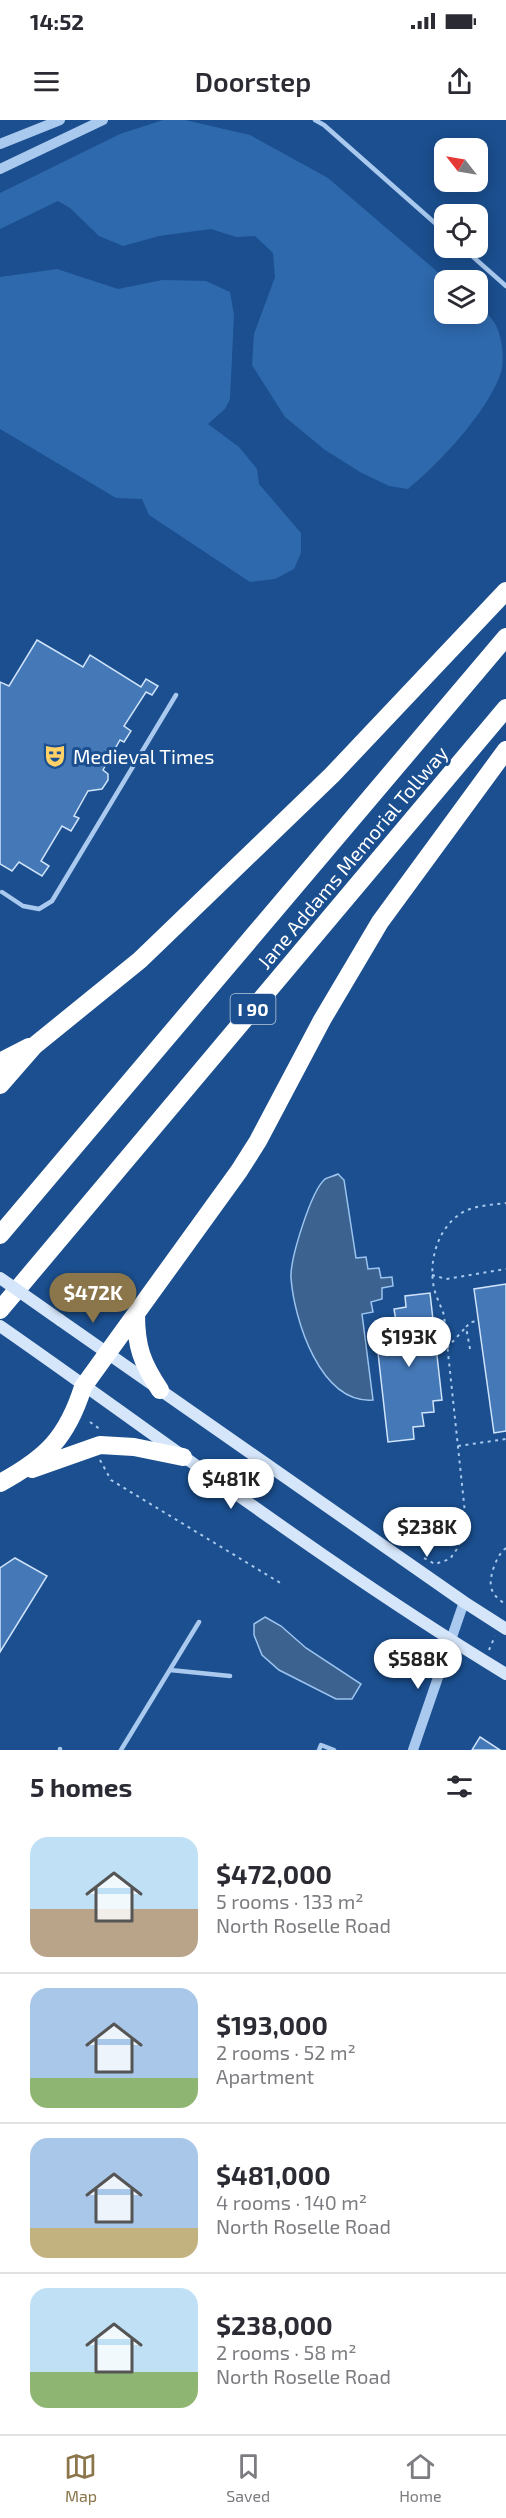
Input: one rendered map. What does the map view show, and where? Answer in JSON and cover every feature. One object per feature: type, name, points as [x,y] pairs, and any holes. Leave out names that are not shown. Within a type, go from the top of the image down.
[{"type":"highway","points":[[0,1084],[34,1046],[140,960],[324,783],[506,591]]},
{"type":"highway","name":"Jane Addams Memorial Tollway","points":[[0,1235],[506,637]]},
{"type":"highway","name":"Jane Addams Memorial Tollway","points":[[0,1310],[506,708]]},
{"type":"highway","points":[[0,1483],[49,1450],[63,1434],[75,1412],[83,1387],[258,1141],[302,1055],[380,922],[506,750]]},
{"type":"highway","points":[[0,1062],[34,1046]]},
{"type":"highway","points":[[136,1314],[137,1346],[148,1371],[160,1390]]},
{"type":"highway","points":[[16,1474],[100,1445],[134,1447],[183,1457]]},
{"type":"main road","points":[[0,1278],[503,1627]]},
{"type":"main road","points":[[0,1326],[299,1539],[450,1640],[506,1674]]},
{"type":"street","points":[[0,144],[60,120]]},
{"type":"street","points":[[0,169],[103,120]]},
{"type":"street","points":[[412,1750],[464,1602]]},
{"type":"lane","points":[[315,120],[324,125],[434,222]]},
{"type":"lane","points":[[474,258],[506,286]]},
{"type":"lane","points":[[1,892],[23,906],[39,909],[52,901],[176,695]]},
{"type":"lane","points":[[122,1750],[199,1622]]},
{"type":"lane","points":[[170,1670],[230,1676]]},
{"type":"lane","points":[[319,1750],[321,1745],[334,1750]]},
{"type":"path","points":[[417,1554],[435,1564],[450,1559],[459,1546],[465,1512],[444,1315],[432,1275],[433,1252],[451,1222],[463,1212],[477,1206],[506,1203]]},
{"type":"path","points":[[432,1275],[446,1279],[506,1269]]},
{"type":"path","points":[[447,1348],[471,1322],[478,1321]]},
{"type":"path","points":[[466,1327],[470,1349]]},
{"type":"path","points":[[90,1422],[101,1430]]},
{"type":"path","points":[[457,1446],[506,1439]]},
{"type":"path","points":[[99,1457],[111,1480],[282,1584]]},
{"type":"path","points":[[506,1548],[501,1551],[495,1565],[491,1586],[495,1596],[506,1605]]},
{"type":"path","points":[[484,1661],[503,1627]]},
{"type":"shaded area","points":[[163,120],[185,120],[250,135],[328,178],[435,270],[434,324],[488,324],[488,315],[495,323],[502,345],[503,361],[493,390],[484,406],[460,437],[408,489],[389,486],[360,472],[325,450],[285,417],[252,365],[254,334],[275,277],[273,253],[255,236],[236,237],[211,229],[159,236],[123,246],[99,236],[70,208],[58,201],[0,229],[0,193],[120,134]]},
{"type":"shaded area","points":[[57,269],[118,289],[162,280],[206,281],[230,292],[234,315],[230,399],[225,409],[208,424],[239,447],[257,469],[259,484],[301,533],[301,553],[294,569],[275,579],[250,582],[149,515],[142,499],[116,498],[0,429],[0,277]]},
{"type":"shaded area","points":[[338,1174],[344,1180],[356,1258],[366,1257],[368,1269],[379,1268],[381,1278],[392,1277],[393,1286],[382,1288],[382,1299],[371,1302],[373,1312],[362,1314],[373,1400],[354,1398],[338,1388],[325,1374],[304,1336],[293,1295],[292,1269],[308,1211],[319,1186],[325,1179]]},
{"type":"shaded area","points":[[265,1617],[281,1626],[306,1648],[361,1684],[352,1699],[336,1699],[279,1670],[262,1655],[254,1635],[254,1624]]},
{"type":"building","name":"Medieval Times","points":[[37,640],[83,667],[90,655],[141,687],[146,679],[158,686],[152,695],[146,692],[124,726],[131,731],[124,742],[120,740],[103,770],[108,774],[108,780],[102,789],[88,791],[74,816],[79,818],[71,831],[62,826],[41,861],[49,866],[42,876],[19,862],[12,871],[0,864],[0,682],[9,686]]},
{"type":"building","points":[[506,1284],[506,1431],[494,1433],[474,1289]]},
{"type":"building","points":[[430,1293],[442,1400],[433,1401],[434,1412],[422,1413],[424,1426],[413,1427],[414,1439],[388,1442],[376,1335],[386,1334],[385,1322],[396,1321],[394,1309],[406,1307],[405,1296]]},
{"type":"building","points":[[15,1558],[47,1576],[0,1652],[0,1568]]},
{"type":"building","points":[[480,1737],[500,1750],[472,1750]]},
{"type":"place","name":"Medieval Times","points":[[55,756]]}]
